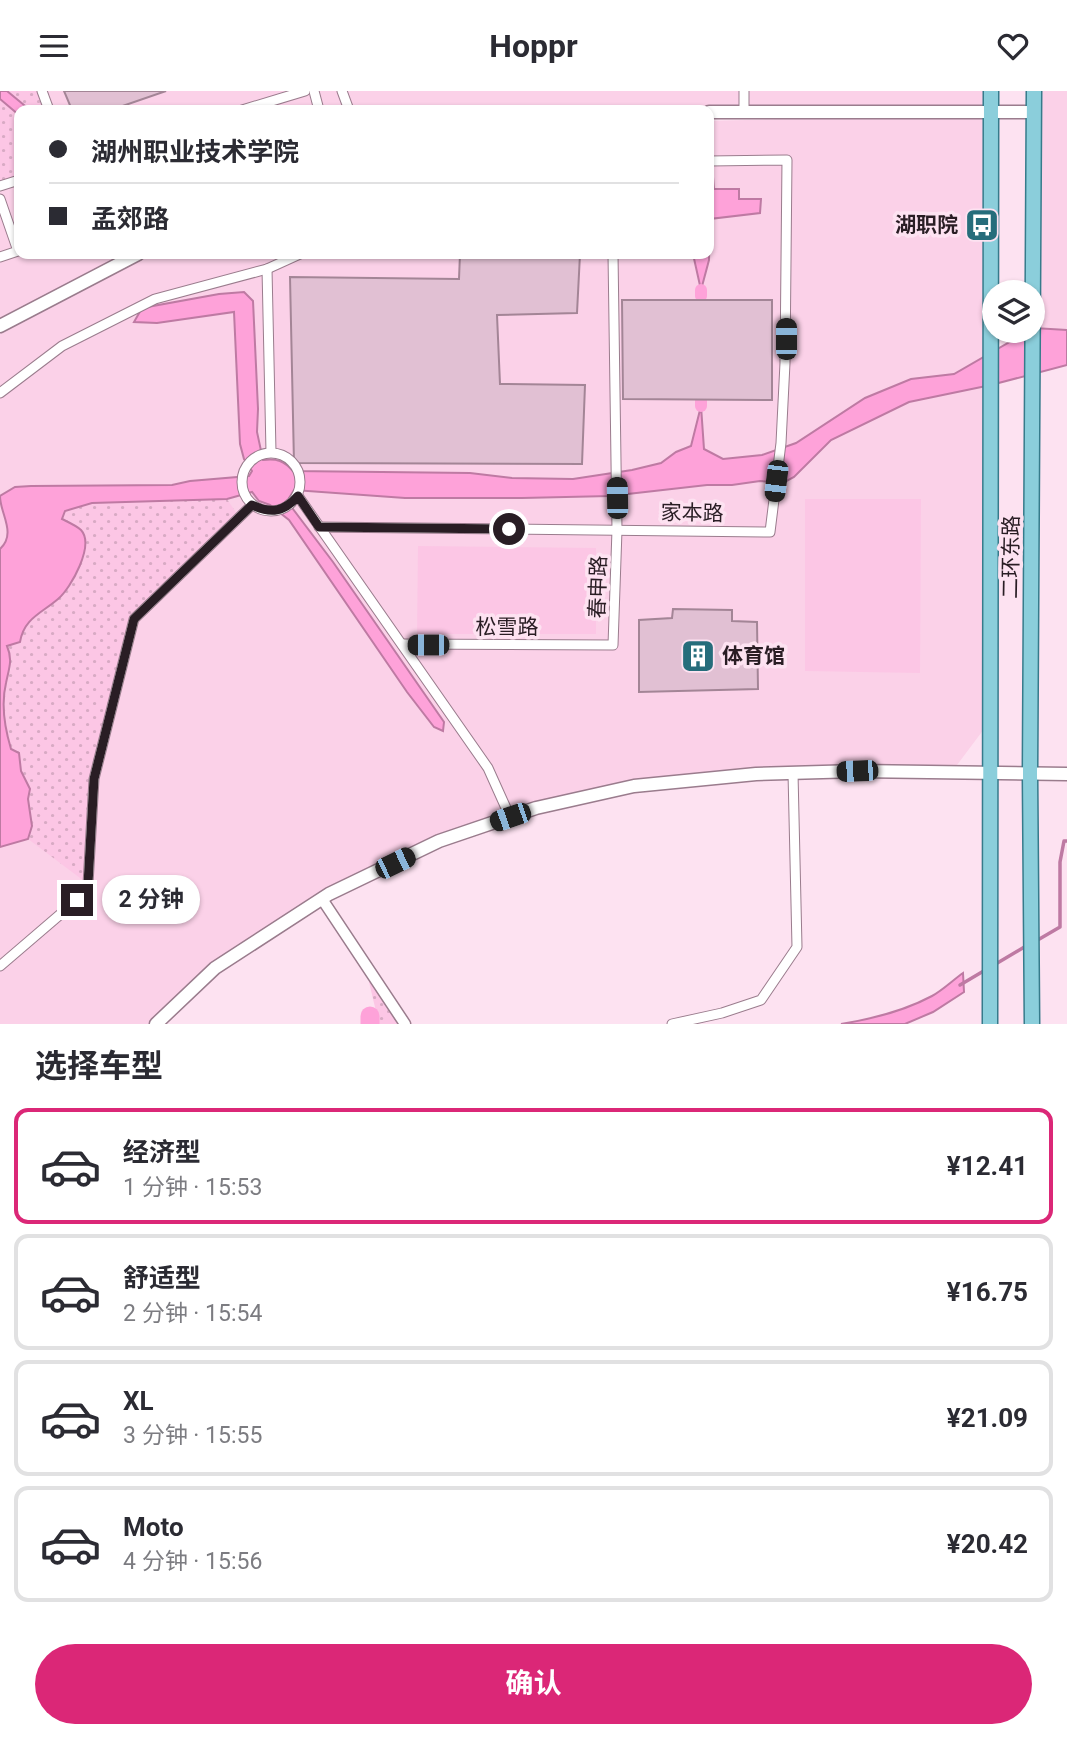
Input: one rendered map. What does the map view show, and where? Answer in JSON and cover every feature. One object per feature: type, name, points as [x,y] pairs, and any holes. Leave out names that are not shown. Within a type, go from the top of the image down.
[{"type":"main road","name":"二环东路","points":[[990,1024],[991,91]]},
{"type":"main road","name":"二环东路","points":[[1032,1024],[1030,774],[1034,91]]},
{"type":"main road","points":[[714,112],[1034,112]]},
{"type":"main road","points":[[0,326],[128,259]]},
{"type":"main road","points":[[156,1024],[215,968],[321,899],[439,841],[536,808],[634,786],[756,774],[857,771],[1067,774]]},
{"type":"street","points":[[259,105],[305,91]]},
{"type":"street","points":[[744,91],[744,111]]},
{"type":"street","name":"家本路","points":[[319,527],[770,531],[781,443],[786,363],[787,160],[714,162]]},
{"type":"street","points":[[0,199],[14,239]]},
{"type":"street","points":[[0,393],[62,346],[155,299],[267,269],[289,259]]},
{"type":"street","name":"春申路","points":[[613,259],[617,530],[613,645]]},
{"type":"street","points":[[267,269],[267,452]]},
{"type":"street","points":[[267,452],[281,454],[290,459],[300,476],[296,497],[276,512],[264,511],[252,505],[241,484],[245,469],[267,452]]},
{"type":"street","points":[[296,497],[488,768],[510,817]]},
{"type":"street","points":[[0,967],[77,900],[88,884],[94,779],[134,619],[252,505]]},
{"type":"street","name":"松雪路","points":[[402,645],[613,645]]},
{"type":"street","points":[[672,1024],[722,1013],[761,1000],[797,947],[793,773]]},
{"type":"street","points":[[321,899],[405,1024]]},
{"type":"shaded area","points":[[0,91],[991,91],[991,280],[982,280],[982,343],[991,343],[990,721],[951,773],[857,771],[634,786],[439,841],[322,899],[215,968],[156,1024],[0,1024]]},
{"type":"shaded area","points":[[0,91],[7,91],[24,105],[14,105],[14,111],[0,99]]},
{"type":"shaded area","points":[[7,91],[42,91],[47,105],[24,105]]},
{"type":"shaded area","points":[[1034,91],[1067,91],[1067,330],[1045,329],[1045,280],[1034,280]]},
{"type":"shaded area","points":[[0,99],[14,111],[14,182],[0,186]]},
{"type":"shaded area","points":[[714,189],[739,189],[739,199],[761,199],[760,213],[714,219]]},
{"type":"shaded area","points":[[694,259],[709,259],[709,260],[701,290]]},
{"type":"shaded area","points":[[244,292],[253,301],[257,432],[263,460],[280,461],[293,471],[470,473],[512,478],[573,479],[632,470],[661,463],[676,452],[691,446],[701,406],[704,449],[723,459],[762,455],[796,443],[865,398],[911,379],[954,374],[1008,343],[1045,343],[1045,329],[1067,330],[1067,365],[991,385],[909,402],[831,440],[794,477],[783,483],[760,481],[610,496],[522,498],[405,498],[294,490],[289,498],[293,509],[444,722],[443,731],[434,727],[407,692],[289,520],[270,505],[259,501],[252,492],[227,499],[92,503],[65,511],[62,519],[81,530],[85,537],[80,566],[58,599],[25,627],[20,642],[7,646],[10,660],[4,699],[5,725],[11,749],[19,753],[21,771],[30,789],[28,799],[32,826],[28,839],[0,847],[0,549],[5,543],[7,530],[0,496],[15,487],[172,485],[249,476],[252,471],[244,459],[240,444],[234,312],[157,323],[134,322],[142,308]]},
{"type":"shaded area","points":[[227,499],[239,517],[134,619],[94,779],[88,884],[28,839],[32,826],[29,789],[21,771],[19,753],[11,749],[4,714],[6,682],[11,669],[7,645],[19,642],[22,629],[42,609],[57,600],[78,570],[85,551],[81,530],[62,519],[64,511],[92,503]]},
{"type":"shaded area","points":[[805,499],[921,499],[920,673],[805,671]]},
{"type":"shaded area","points":[[418,546],[596,548],[596,634],[417,634]]},
{"type":"shaded area","points":[[370,972],[405,1024],[379,1024],[369,982]]},
{"type":"shaded area","points":[[963,973],[964,992],[933,1012],[905,1024],[841,1024],[910,1006],[936,994]]},
{"type":"building","points":[[64,91],[166,91],[125,105],[70,105]]},
{"type":"building","points":[[460,259],[580,259],[577,313],[497,315],[500,384],[585,385],[582,464],[294,463],[290,277],[459,279]]},
{"type":"building","points":[[622,300],[772,300],[772,400],[623,399]]},
{"type":"building","name":"体育馆","points":[[673,609],[732,610],[732,621],[757,622],[758,689],[639,692],[639,620],[672,618]]},
{"type":"waterway","points":[[701,290],[701,296]]},
{"type":"waterway","points":[[701,401],[701,406]]},
{"type":"waterway","points":[[1036,941],[1060,927],[1060,862],[1064,841],[1067,841]]},
{"type":"waterway","points":[[994,965],[1026,946]]},
{"type":"waterway","points":[[960,985],[987,969]]},
{"type":"waterway","points":[[370,1016],[370,1024]]},
{"type":"place","name":"湖职院","points":[[982,225]]},
{"type":"place","name":"体育馆","points":[[698,656]]},
{"type":"route","points":[[77,900],[88,884],[94,779],[134,619],[252,505],[264,511],[276,512],[298,496],[319,527],[509,529]]}]
